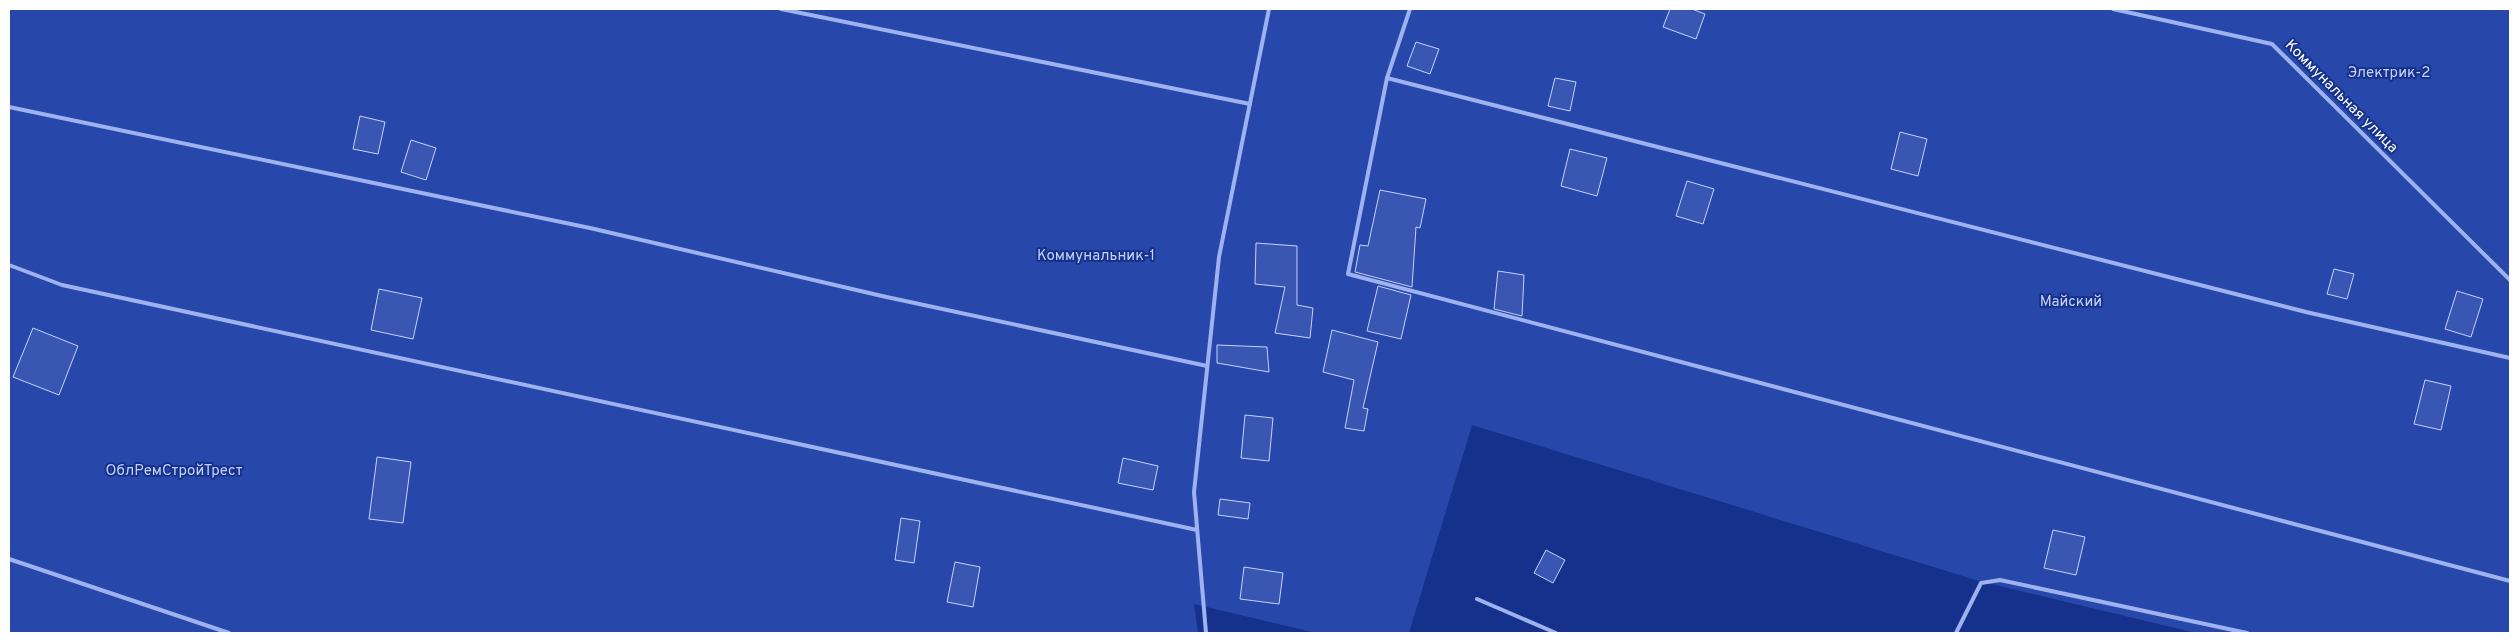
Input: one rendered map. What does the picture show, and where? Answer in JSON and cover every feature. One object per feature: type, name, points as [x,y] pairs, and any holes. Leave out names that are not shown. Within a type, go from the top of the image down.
[{"type":"lane","points":[[782,9],[1250,104]]},
{"type":"lane","points":[[1206,633],[1194,492],[1219,257],[1269,9]]},
{"type":"lane","points":[[1410,9],[1387,78],[1348,274],[2510,581]]},
{"type":"lane","name":"Коммунальная улица","points":[[2113,9],[2272,44],[2510,280]]},
{"type":"lane","points":[[1387,78],[2306,312],[2510,358]]},
{"type":"lane","points":[[9,107],[580,226],[873,294],[1207,366]]},
{"type":"lane","points":[[9,265],[62,285],[1197,530]]},
{"type":"lane","points":[[9,559],[229,633]]},
{"type":"lane","points":[[1956,633],[1982,583],[2000,580],[2247,633]]},
{"type":"lane","points":[[1478,599],[1556,633]]},
{"type":"green space","points":[[9,9],[2510,9],[2510,633],[2196,633],[1979,581],[1472,425],[1409,633],[1316,633],[1194,604],[1198,633],[9,633]]},
{"type":"building","points":[[1670,9],[1692,9],[1705,14],[1696,39],[1663,27]]},
{"type":"building","points":[[1416,42],[1439,49],[1430,74],[1407,66]]},
{"type":"building","points":[[1555,78],[1576,82],[1570,111],[1548,106]]},
{"type":"building","points":[[360,116],[385,122],[378,154],[353,149]]},
{"type":"building","points":[[1900,132],[1927,139],[1918,176],[1891,169]]},
{"type":"building","points":[[411,140],[436,148],[426,180],[401,172]]},
{"type":"building","points":[[1570,149],[1607,158],[1597,196],[1561,186]]},
{"type":"building","points":[[1687,181],[1714,189],[1703,224],[1676,216]]},
{"type":"building","points":[[1380,190],[1426,199],[1420,228],[1416,227],[1412,287],[1355,272],[1360,245],[1368,246]]},
{"type":"building","points":[[1256,243],[1297,246],[1297,305],[1313,308],[1310,338],[1275,333],[1285,287],[1255,284]]},
{"type":"building","points":[[2334,269],[2354,274],[2347,299],[2327,294]]},
{"type":"building","points":[[1498,271],[1524,275],[1522,316],[1494,309]]},
{"type":"building","points":[[1378,286],[1411,295],[1401,339],[1367,331]]},
{"type":"building","points":[[379,289],[422,298],[413,339],[371,330]]},
{"type":"building","points":[[2457,291],[2483,299],[2471,337],[2445,329]]},
{"type":"building","points":[[33,328],[78,346],[59,395],[13,377]]},
{"type":"building","points":[[1332,330],[1378,342],[1363,408],[1368,409],[1364,431],[1345,428],[1354,380],[1323,372]]},
{"type":"building","points":[[1217,345],[1267,347],[1269,372],[1217,363]]},
{"type":"building","points":[[2425,380],[2451,386],[2441,430],[2414,424]]},
{"type":"building","points":[[1245,415],[1273,418],[1269,461],[1241,458]]},
{"type":"building","points":[[377,457],[411,462],[403,523],[369,519]]},
{"type":"building","points":[[1123,458],[1158,466],[1153,490],[1118,483]]},
{"type":"building","points":[[1220,499],[1250,503],[1248,519],[1218,515]]},
{"type":"building","points":[[901,518],[920,521],[914,563],[895,560]]},
{"type":"building","points":[[2053,530],[2085,537],[2076,575],[2044,568]]},
{"type":"building","points":[[1546,550],[1565,560],[1553,583],[1534,573]]},
{"type":"building","points":[[955,562],[980,567],[973,607],[947,602]]},
{"type":"building","points":[[1244,567],[1283,573],[1279,604],[1240,599]]},
{"type":"park label","name":"Электрик-2","points":[[2389,73]]},
{"type":"park label","name":"Коммунальник-1","points":[[1096,256]]},
{"type":"park label","name":"Майский","points":[[2071,302]]},
{"type":"park label","name":"ОблРемСтройТрест","points":[[174,471]]}]
